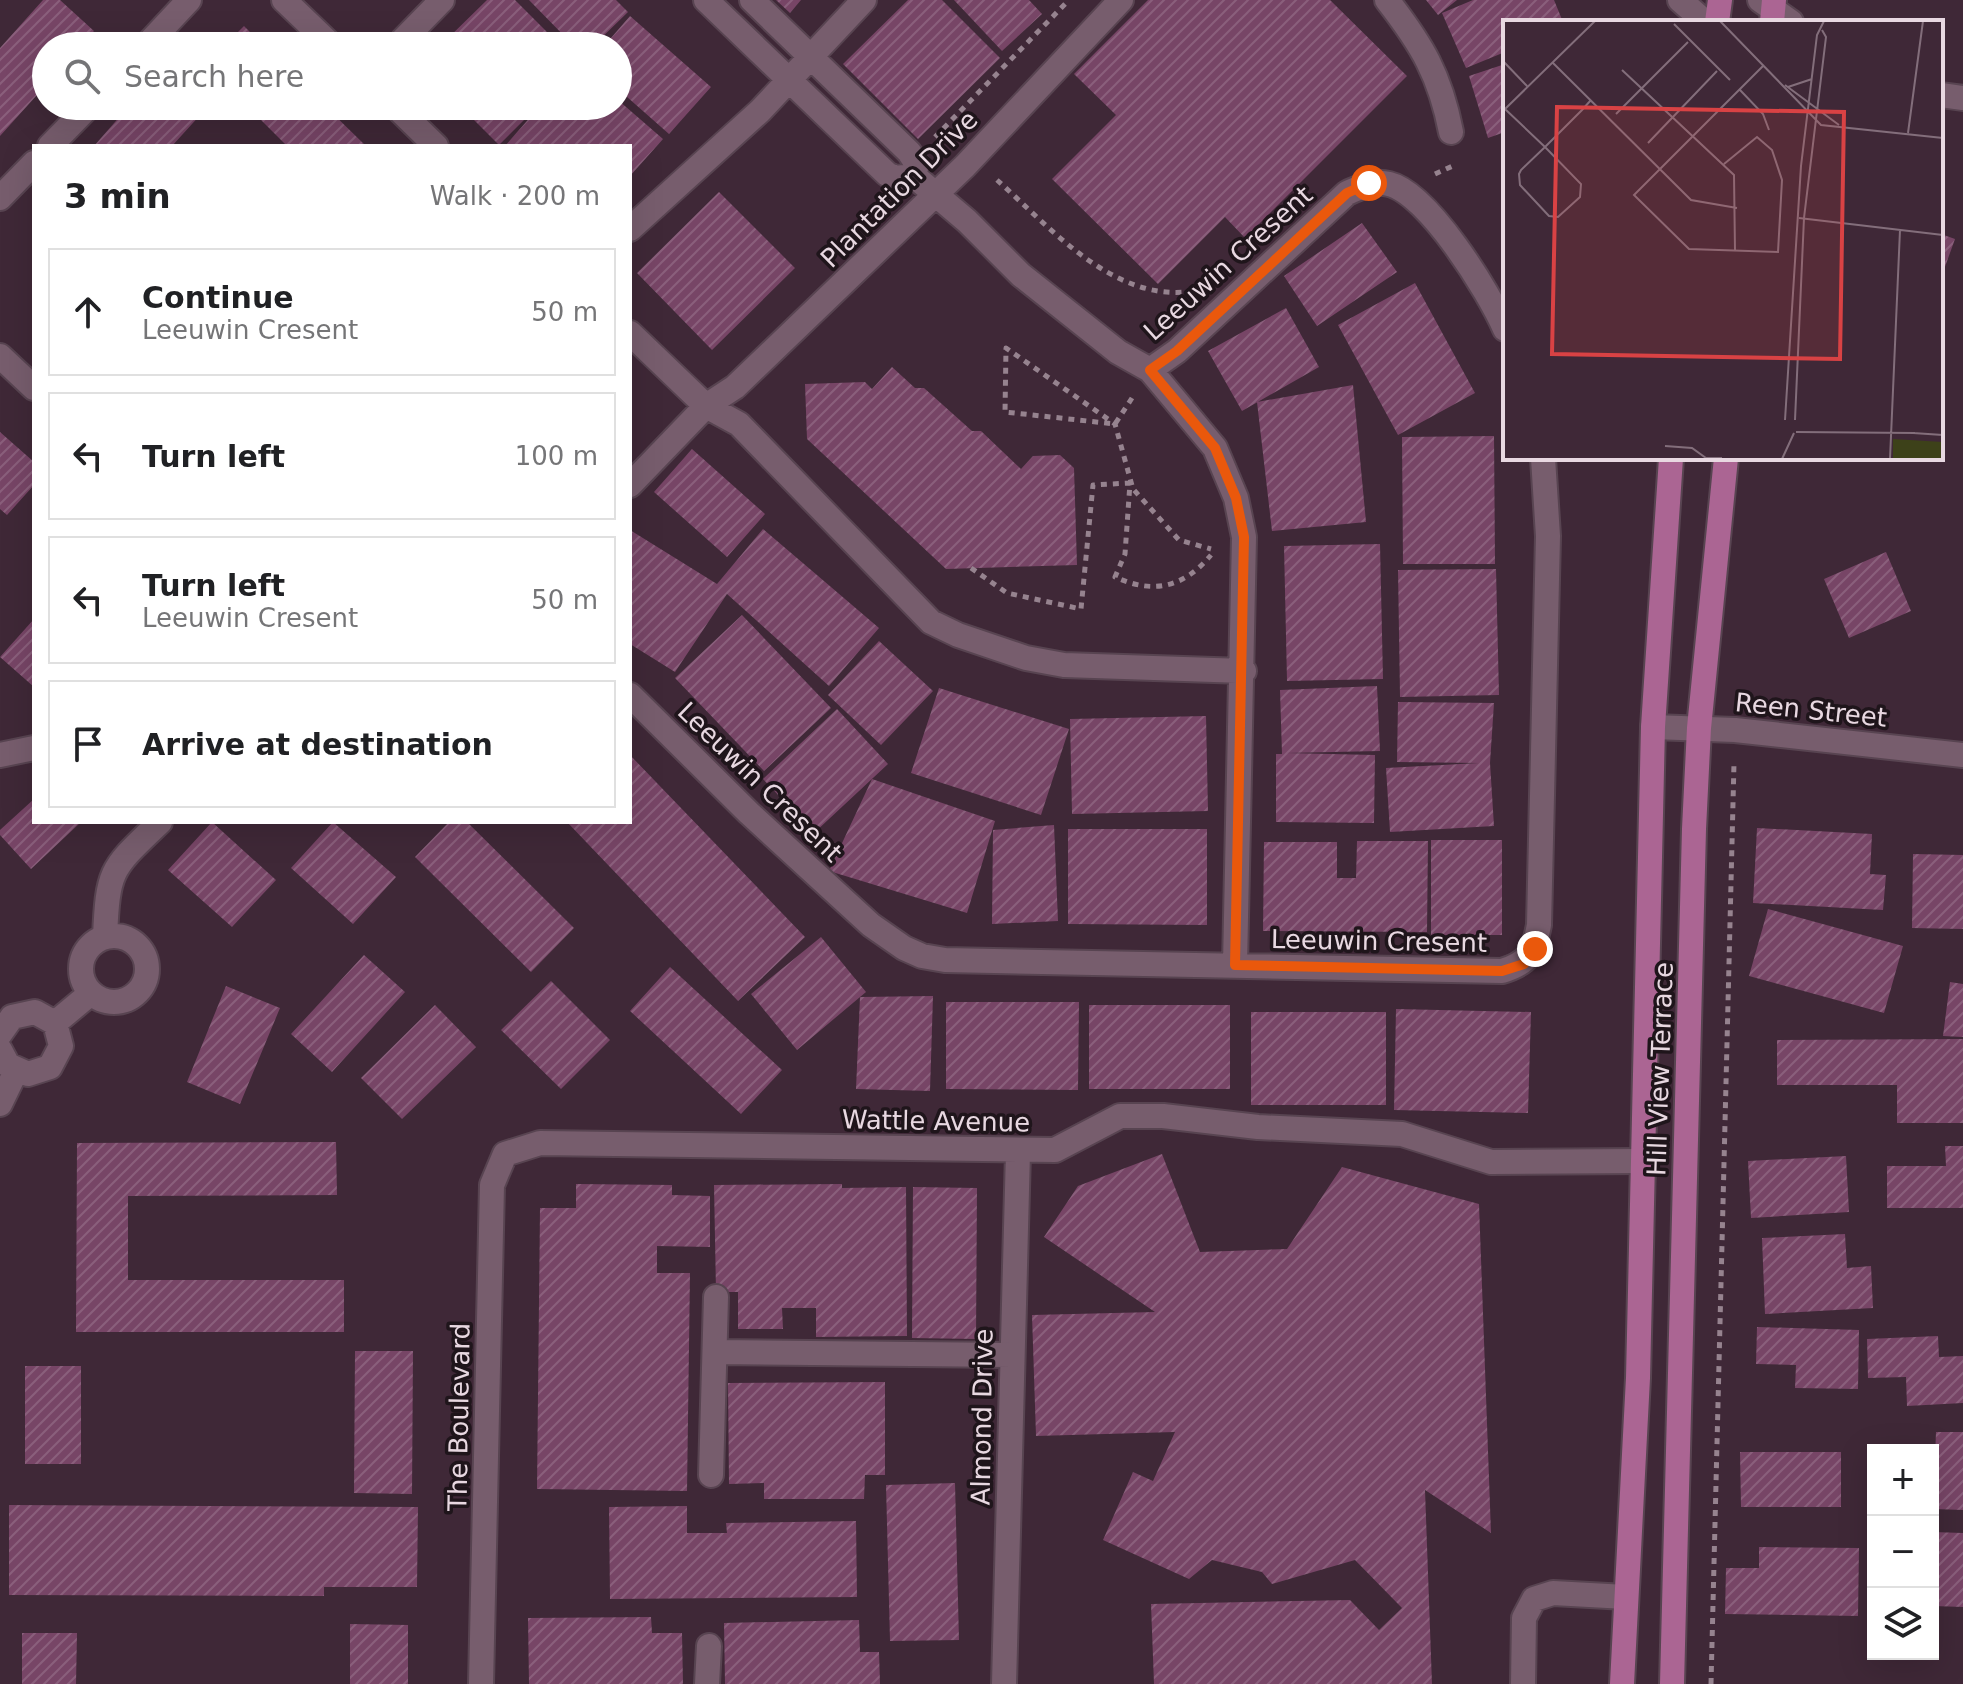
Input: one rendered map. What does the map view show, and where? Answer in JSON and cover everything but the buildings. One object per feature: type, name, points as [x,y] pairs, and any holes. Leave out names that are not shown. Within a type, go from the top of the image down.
[{"type":"main road","points":[[1717,20],[1720,0]]},
{"type":"main road","name":"Hill View Terrace","points":[[1622,1684],[1638,1378],[1653,727],[1671,460]]},
{"type":"main road","name":"Hill View Terrace","points":[[1672,1684],[1699,728],[1726,460]]},
{"type":"street","points":[[159,32],[189,0]]},
{"type":"street","points":[[284,0],[317,32]]},
{"type":"street","points":[[411,32],[442,0]]},
{"type":"street","points":[[706,0],[887,174],[895,178],[914,176],[937,194],[1021,275],[1118,352],[1150,370],[1215,448],[1236,498],[1244,537],[1244,671],[1235,965]]},
{"type":"street","points":[[752,0],[909,152],[917,164],[914,176]]},
{"type":"street","points":[[632,227],[788,82],[864,0]]},
{"type":"street","name":"Plantation Drive","points":[[706,406],[735,387],[937,194],[1121,0]]},
{"type":"street","points":[[1387,0],[1430,60],[1443,90],[1451,132]]},
{"type":"street","points":[[1680,0],[1703,20]]},
{"type":"street","points":[[1943,95],[1963,98]]},
{"type":"street","points":[[52,144],[75,120]]},
{"type":"street","points":[[409,120],[434,144]]},
{"type":"street","points":[[0,198],[32,165]]},
{"type":"street","name":"Leeuwin Cresent","points":[[1150,370],[1177,351],[1347,193],[1369,183],[1389,184],[1413,194]]},
{"type":"street","points":[[1413,194],[1474,272],[1503,325]]},
{"type":"street","points":[[632,335],[706,406],[739,424],[931,622],[991,647],[1064,665],[1244,671]]},
{"type":"street","points":[[0,356],[32,386]]},
{"type":"street","points":[[632,483],[706,406]]},
{"type":"street","name":"Leeuwin Cresent","points":[[632,697],[760,824],[871,925],[904,948],[922,956],[945,960],[1502,971],[1524,964],[1535,949],[1539,925],[1548,551],[1543,460]]},
{"type":"street","name":"Reen Street","points":[[1653,727],[1735,730],[1963,755]]},
{"type":"street","points":[[0,755],[32,748]]},
{"type":"street","points":[[105,937],[109,883],[118,862],[158,824]]},
{"type":"street","points":[[105,937],[130,941],[145,959],[147,971],[136,993],[114,1002],[91,993],[84,983],[82,961],[95,942],[105,937]]},
{"type":"street","points":[[55,1023],[91,993]]},
{"type":"street","points":[[0,1034],[4,1025],[23,1012],[35,1012],[55,1023],[61,1046],[50,1067],[28,1074],[8,1065],[0,1050]]},
{"type":"street","points":[[0,1104],[16,1071]]},
{"type":"street","name":"Wattle Avenue","points":[[505,1154],[540,1143],[1018,1152],[1055,1150],[1120,1116],[1163,1116],[1258,1127],[1402,1134],[1491,1162],[1643,1161]]},
{"type":"street","name":"Almond Drive","points":[[1004,1684],[1018,1152]]},
{"type":"street","name":"The Boulevard","points":[[481,1684],[492,1185],[505,1154]]},
{"type":"street","points":[[711,1475],[716,1297]]},
{"type":"street","points":[[715,1352],[1012,1355]]},
{"type":"street","points":[[1523,1684],[1524,1618],[1534,1599],[1553,1593],[1626,1597]]},
{"type":"street","points":[[707,1684],[709,1646]]},
{"type":"path","points":[[972,159],[1095,266],[1145,288],[1184,293],[1208,289]]},
{"type":"path","points":[[1413,194],[1435,174],[1459,163]]},
{"type":"path","points":[[1115,424],[1005,412],[1006,348],[1115,424],[1130,483],[1125,554],[1115,577],[1135,586],[1158,587],[1194,575],[1216,549],[1179,540],[1158,520],[1130,483]]},
{"type":"path","points":[[1115,424],[1150,370]]},
{"type":"path","points":[[971,568],[1007,593],[1081,609],[1093,485],[1130,483]]},
{"type":"path","points":[[1711,1684],[1735,730]]},
{"type":"route","points":[[1369,183],[1347,193],[1177,351],[1150,370],[1215,448],[1236,498],[1244,537],[1244,671],[1235,965],[1502,971],[1524,964],[1535,949]]}]
